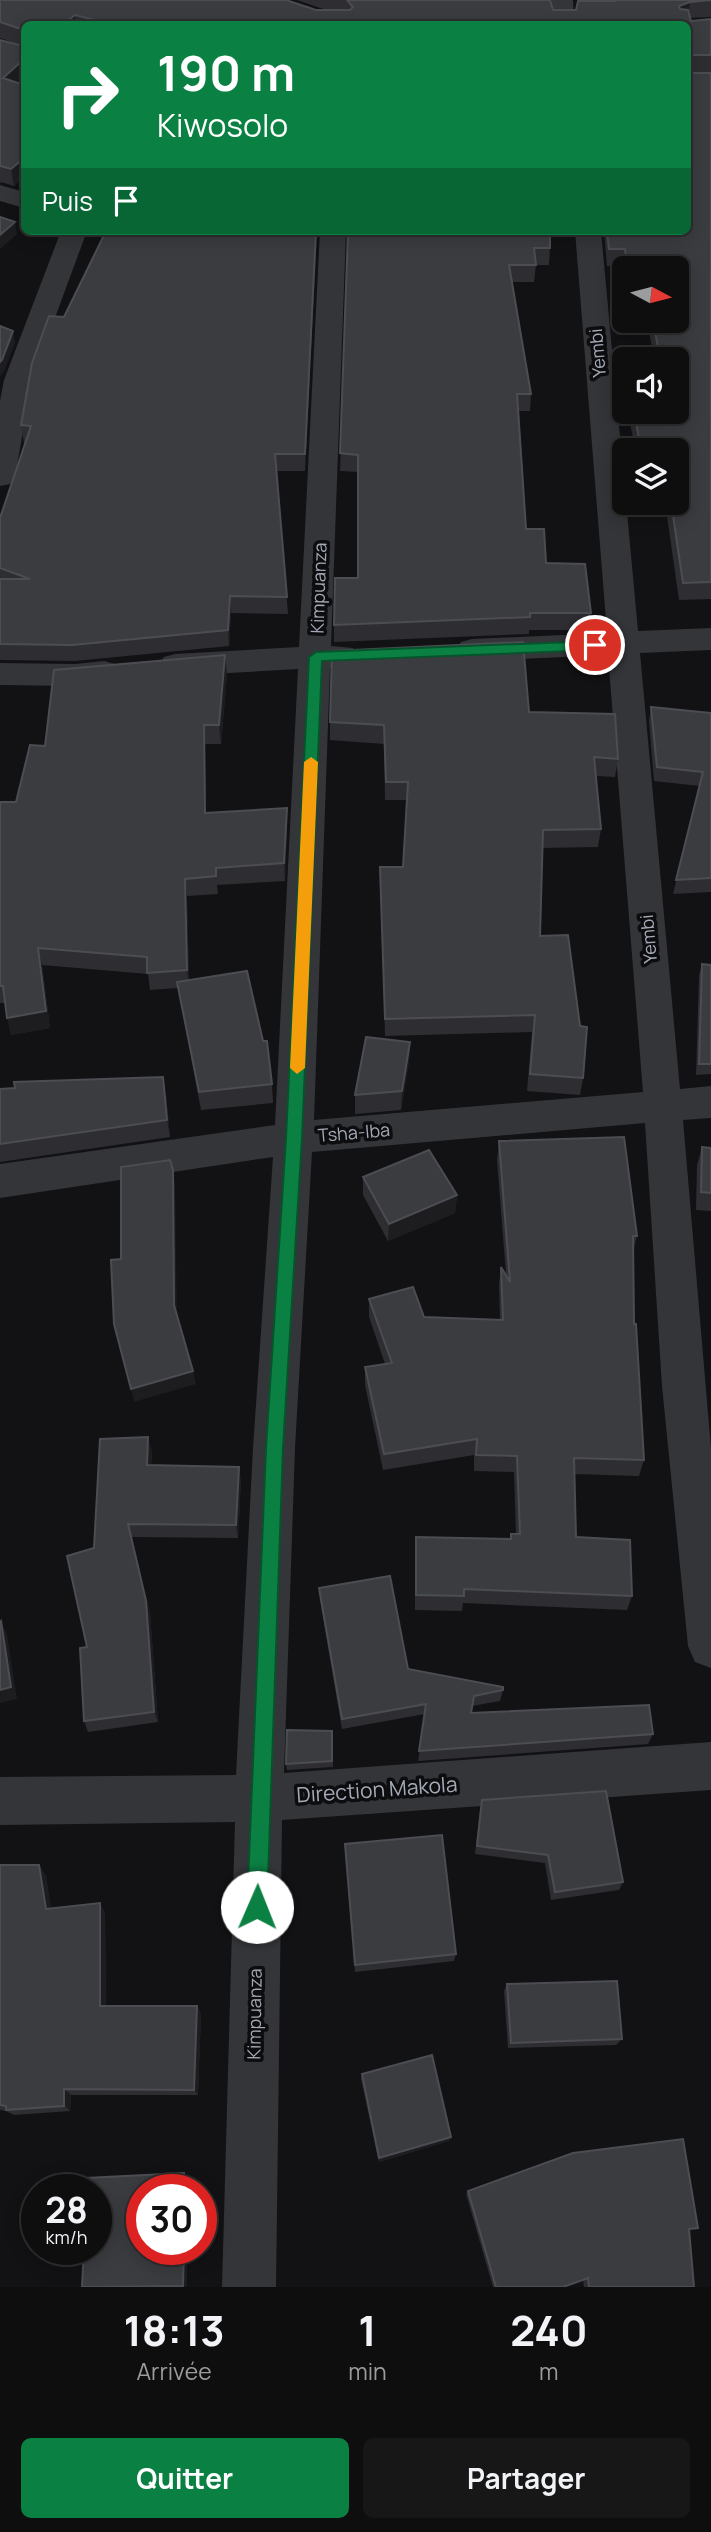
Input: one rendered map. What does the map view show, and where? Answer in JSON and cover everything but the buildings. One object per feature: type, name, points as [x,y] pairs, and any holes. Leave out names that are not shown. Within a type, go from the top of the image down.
[{"type":"street","points":[[562,0],[563,21]]},
{"type":"street","points":[[0,193],[21,199]]},
{"type":"street","points":[[0,477],[9,377],[72,235]]},
{"type":"street","name":"Kimpuanza","points":[[249,2287],[259,1798],[274,1448],[294,1138],[333,235]]},
{"type":"street","name":"Yembi","points":[[588,235],[663,1108],[683,1386],[711,1646]]},
{"type":"street","points":[[442,652],[711,639]]},
{"type":"street","points":[[0,674],[75,675],[209,661],[372,654]]},
{"type":"street","name":"Tsha-Iba","points":[[0,1181],[294,1138],[711,1102]]},
{"type":"street","name":"Direction Makola","points":[[0,1801],[259,1798],[711,1766]]},
{"type":"slow traffic","points":[[297,1068],[311,762]]},
{"type":"route","points":[[257,1907],[274,1448],[294,1138],[316,657],[595,645]]}]
